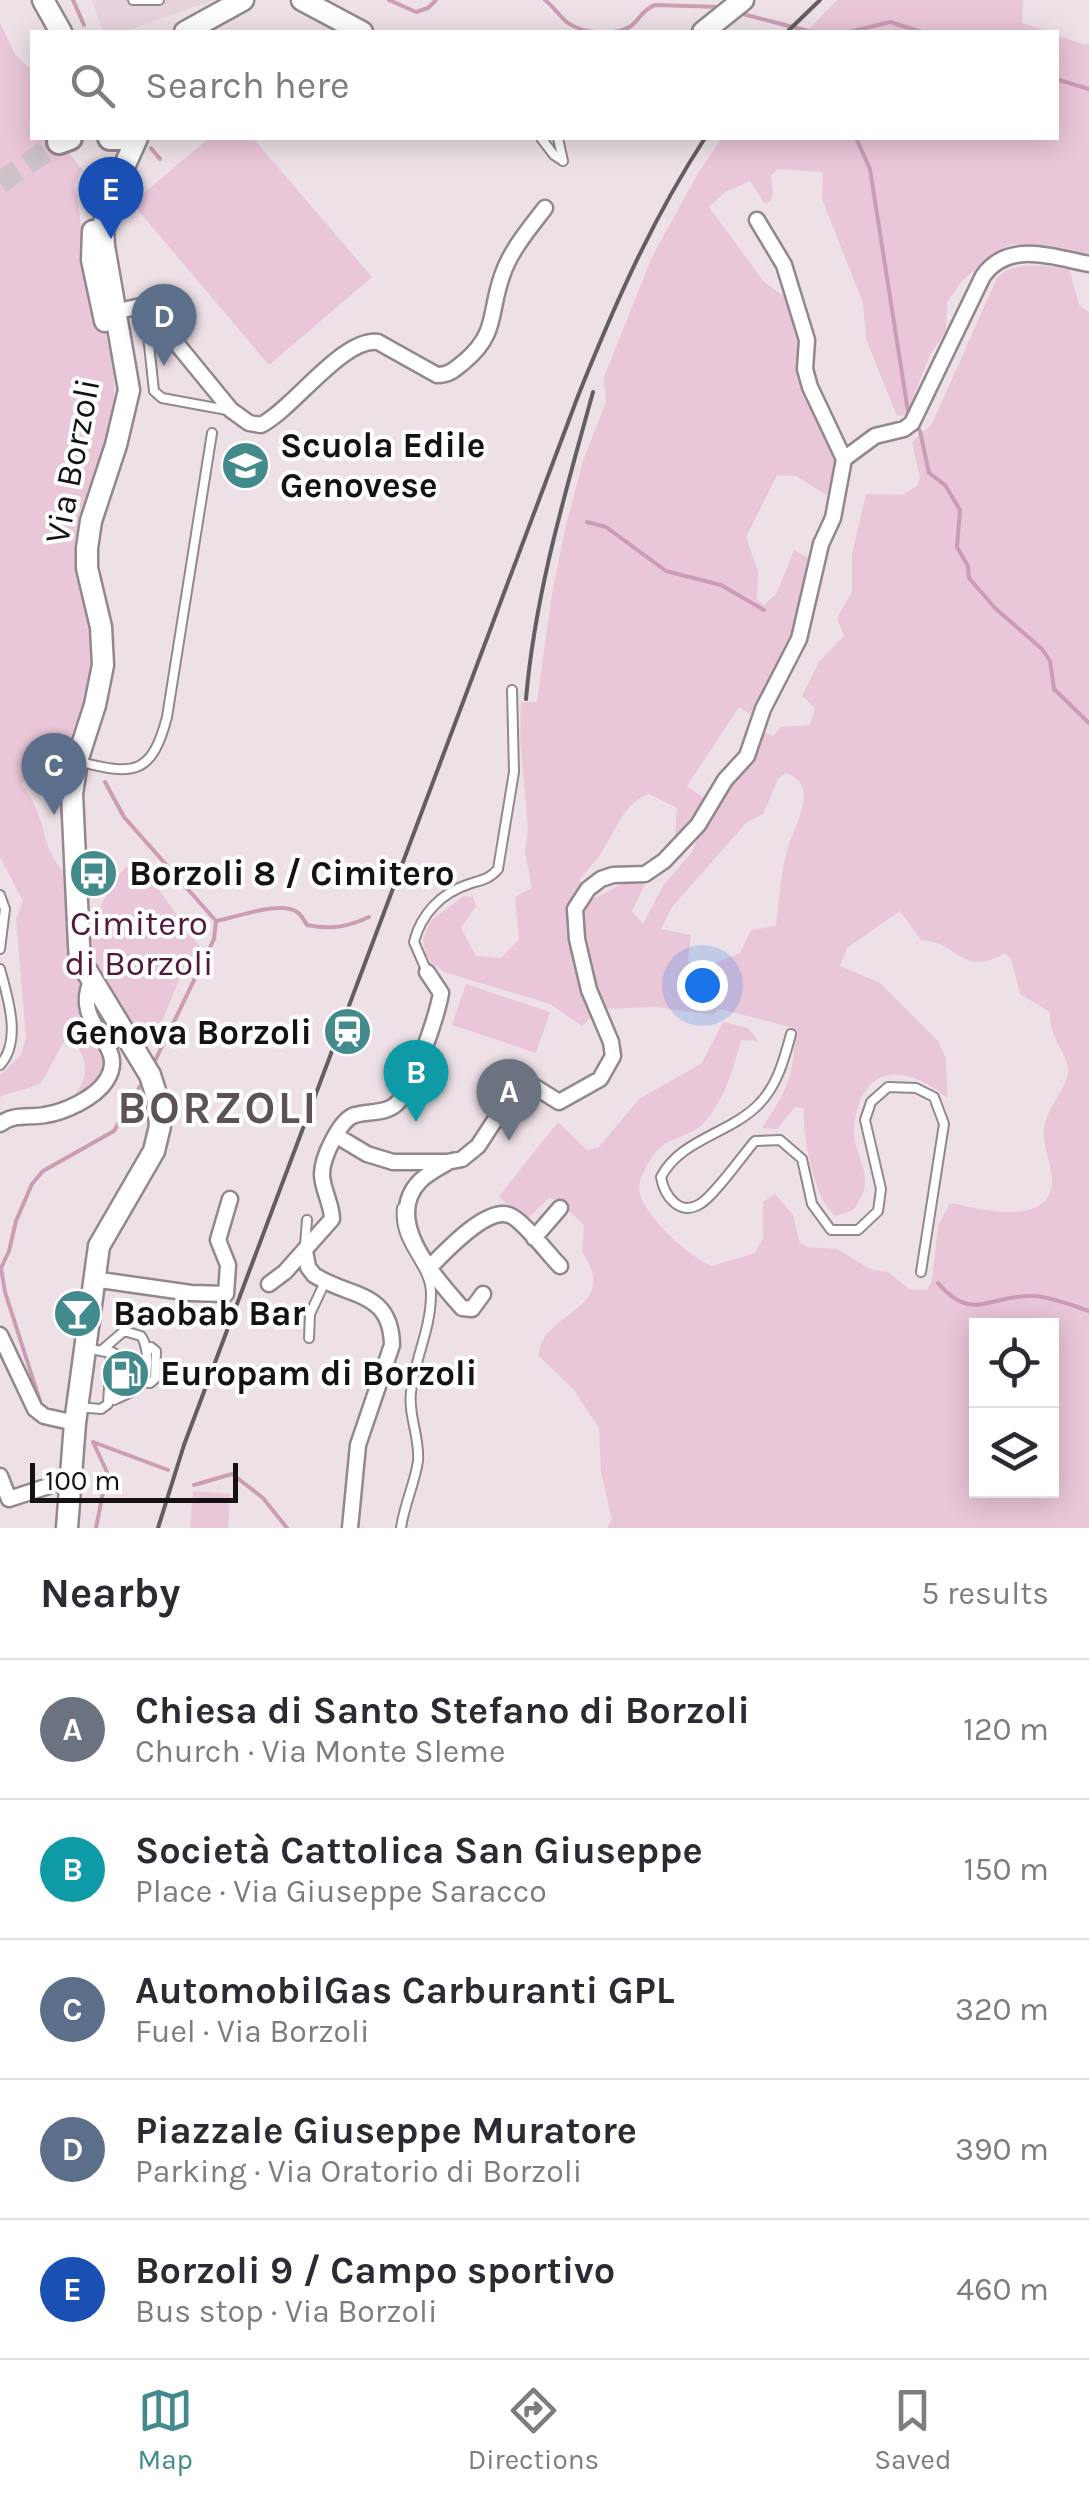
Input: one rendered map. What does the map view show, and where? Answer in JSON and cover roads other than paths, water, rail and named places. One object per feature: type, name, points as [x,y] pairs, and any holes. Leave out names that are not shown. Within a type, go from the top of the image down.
[{"type":"main road","points":[[43,0],[60,30]]},
{"type":"main road","points":[[192,29],[243,0]]},
{"type":"main road","points":[[302,0],[358,30]]},
{"type":"main road","points":[[706,30],[741,2]]},
{"type":"main road","points":[[108,140],[112,156],[110,174],[94,217],[92,260],[110,313]]},
{"type":"main road","points":[[110,313],[104,226],[110,198],[136,140]]},
{"type":"main road","name":"Via Borzoli","points":[[67,1528],[76,1415],[98,1349],[93,1279],[98,1246],[154,1151],[159,1113],[146,1069],[80,960],[78,945],[72,794],[103,664],[101,627],[87,548],[91,521],[122,416],[110,313]]},
{"type":"street","points":[[110,313],[145,306],[231,410],[252,424],[265,424],[326,370],[370,341],[437,375],[452,372],[486,337],[501,278],[545,208]]},
{"type":"street","points":[[483,1294],[472,1309],[464,1310],[430,1268],[408,1225],[407,1204],[420,1180],[447,1162],[472,1153],[518,1085],[535,1088],[559,1102],[586,1088],[608,1069],[611,1042],[589,990],[574,910],[588,889],[601,879],[645,874],[664,860],[698,825],[725,780],[746,756],[763,709],[799,639],[821,544],[834,518],[844,459],[810,387],[805,369],[807,340],[784,265],[757,220]]},
{"type":"street","points":[[844,459],[875,436],[904,429],[912,423],[983,276],[998,260],[1022,253],[1089,264]]},
{"type":"street","points":[[269,1284],[332,1219],[322,1172],[348,1118],[384,1110],[400,1101],[439,1006],[441,992],[427,972]]},
{"type":"street","name":"Via Borzoli","points":[[0,1124],[10,1117],[60,1111],[84,1099],[106,1080],[111,1056],[85,1007],[85,994],[92,979]]},
{"type":"street","points":[[337,1136],[367,1154],[393,1162],[447,1162]]},
{"type":"street","points":[[93,1279],[226,1294],[228,1266],[218,1240],[230,1198]]},
{"type":"street","points":[[534,1238],[560,1208]]},
{"type":"street","points":[[430,1268],[459,1239],[497,1214],[514,1217],[560,1266]]},
{"type":"street","points":[[305,1251],[310,1271],[325,1282],[374,1302],[392,1332],[392,1345],[358,1445],[350,1528]]},
{"type":"street","points":[[0,1335],[35,1409],[44,1416],[76,1415]]},
{"type":"street","points":[[0,1476],[4,1500],[70,1480]]},
{"type":"lane","points":[[133,0],[158,0]]},
{"type":"lane","points":[[543,140],[563,161],[558,140]]},
{"type":"lane","points":[[145,306],[154,391],[162,398],[231,410]]},
{"type":"lane","points":[[77,761],[120,772],[134,769],[158,748],[168,716],[212,433]]},
{"type":"lane","points":[[427,972],[414,942],[429,909],[461,886],[490,878],[498,870],[514,772],[512,690]]},
{"type":"lane","points":[[0,894],[5,909],[0,950]]},
{"type":"lane","points":[[0,969],[13,1030],[13,1046],[0,1066]]},
{"type":"lane","points":[[0,1006],[13,1030]]},
{"type":"lane","points":[[791,1034],[784,1062],[759,1104],[741,1119],[679,1154],[661,1177],[663,1190],[672,1203],[684,1208],[699,1205],[755,1141],[780,1140],[802,1160],[812,1204],[831,1230],[858,1230],[878,1211],[880,1200],[865,1120],[871,1102],[888,1088],[916,1088],[934,1097],[944,1124],[921,1272]]},
{"type":"lane","points":[[401,1528],[418,1464],[411,1393],[428,1335],[431,1294],[430,1282],[406,1242],[400,1220],[408,1191],[420,1180]]},
{"type":"lane","points":[[305,1251],[307,1220]]},
{"type":"lane","points":[[309,1338],[310,1314],[325,1282]]},
{"type":"lane","points":[[76,1415],[105,1408],[143,1382],[146,1352],[140,1336],[129,1331],[117,1334],[98,1349]]},
{"type":"lane","points":[[98,1349],[118,1353],[124,1367],[123,1383],[114,1400]]},
{"type":"lane","points":[[98,1349],[112,1357],[105,1408]]},
{"type":"waterway","points":[[73,0],[84,25]]},
{"type":"waterway","points":[[389,0],[416,12],[436,0]]},
{"type":"waterway","points":[[545,0],[568,23],[582,30]]},
{"type":"waterway","points":[[621,30],[655,5],[720,7]]},
{"type":"waterway","points":[[739,13],[804,30]]},
{"type":"waterway","points":[[857,30],[890,22],[916,30]]},
{"type":"waterway","points":[[1059,80],[1089,89]]},
{"type":"waterway","points":[[857,140],[870,169],[909,418]]},
{"type":"waterway","points":[[151,148],[160,159]]},
{"type":"waterway","points":[[915,425],[920,431],[929,473],[945,485],[960,510],[957,547],[968,566],[969,578],[995,608],[1042,649],[1050,661],[1054,689],[1089,723]]},
{"type":"waterway","points":[[587,522],[606,527],[666,571],[721,585],[764,610]]},
{"type":"waterway","points":[[105,782],[124,817],[216,921],[214,939],[153,1065]]},
{"type":"waterway","points":[[216,921],[280,908],[297,912],[307,925],[315,927],[339,927],[369,917]]},
{"type":"waterway","points":[[40,1401],[1,1268],[16,1221],[32,1184],[43,1171],[114,1131],[143,1081]]},
{"type":"waterway","points":[[938,1283],[950,1295],[972,1305],[1034,1296],[1089,1311]]},
{"type":"waterway","points":[[93,1442],[107,1472],[96,1528]]},
{"type":"waterway","points":[[93,1442],[168,1470]]},
{"type":"waterway","points":[[194,1485],[232,1474],[263,1498],[287,1528]]},
{"type":"tunnel","points":[[0,183],[59,142]]},
{"type":"railway","points":[[789,30],[820,0]]},
{"type":"railway","points":[[158,1528],[184,1445],[578,396],[635,264],[704,140]]},
{"type":"railway","points":[[526,699],[544,583],[593,392]]},
{"type":"place","name":"Borzoli 9 / Campo sportivo","points":[[111,239]]},
{"type":"place","name":"Piazzale Giuseppe Muratore","points":[[164,366]]},
{"type":"place","name":"Scuola Edile Genovese","points":[[245,465]]},
{"type":"place","name":"AutomobilGas Carburanti GPL","points":[[54,815]]},
{"type":"place","name":"Borzoli 8 / Cimitero","points":[[94,873]]},
{"type":"place","name":"Genova Borzoli","points":[[347,1032]]},
{"type":"place","name":"Società Cattolica San Giuseppe","points":[[416,1122]]},
{"type":"place","name":"Chiesa di Santo Stefano di Borzoli","points":[[509,1141]]},
{"type":"place","name":"Baobab Bar","points":[[78,1313]]},
{"type":"place","name":"Europam di Borzoli","points":[[125,1373]]},
{"type":"district","name":"BORZOLI","points":[[218,1107]]},
{"type":"park label","name":"Cimitero di Borzoli","points":[[139,943]]}]
